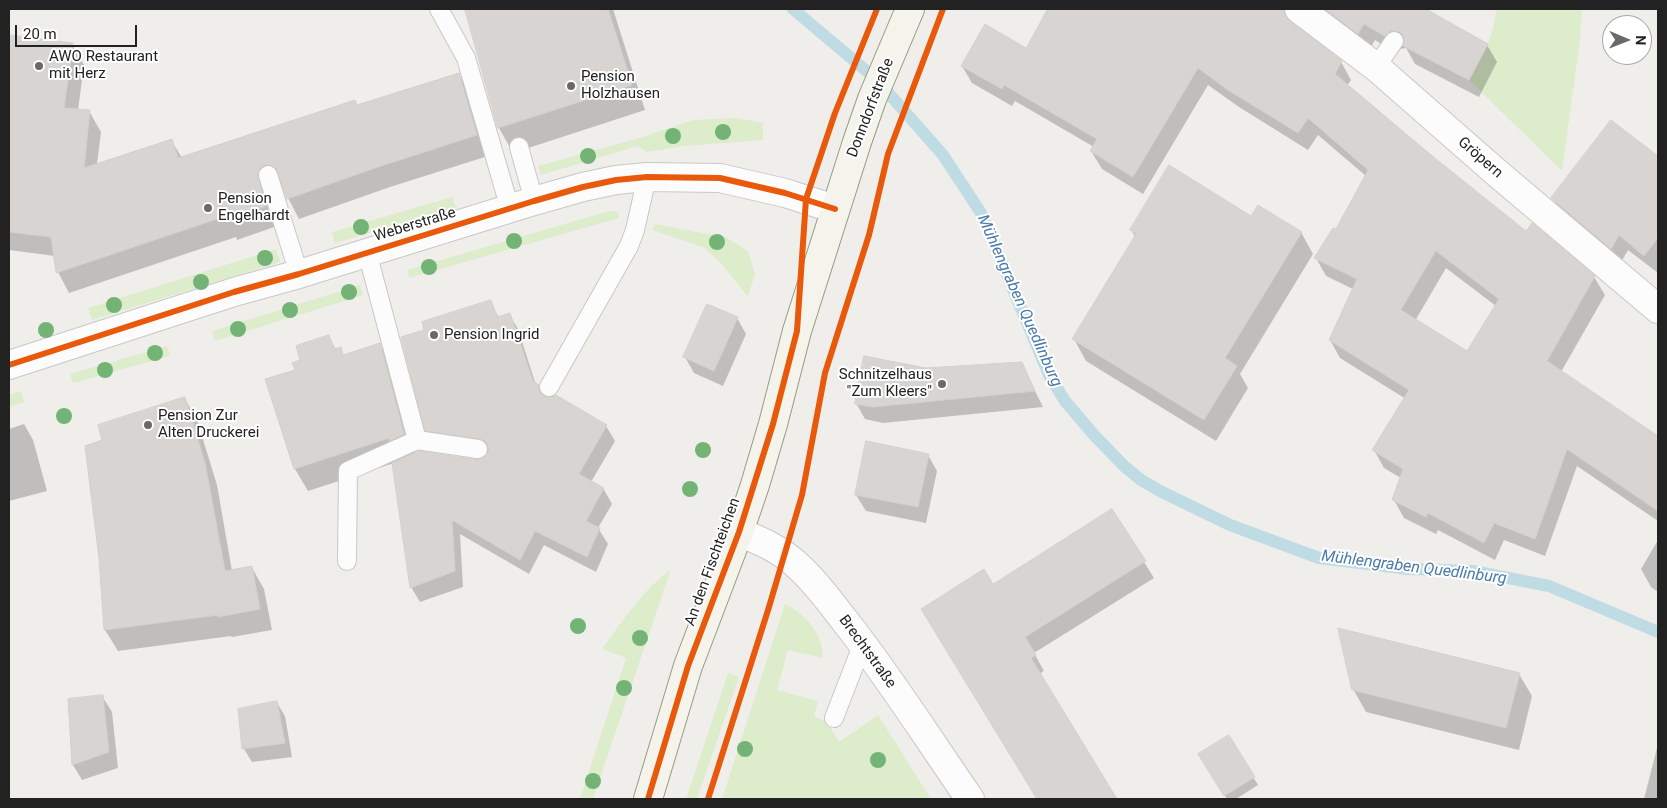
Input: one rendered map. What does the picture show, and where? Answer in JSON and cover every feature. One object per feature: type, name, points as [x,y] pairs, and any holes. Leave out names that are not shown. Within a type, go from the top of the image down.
[{"type":"main road","name":"Donndorfstraße","points":[[835,209],[872,99],[910,9]]},
{"type":"main road","name":"An den Fischteichen","points":[[648,799],[693,652],[739,532],[773,424],[797,331],[835,209]]},
{"type":"street","name":"Gröpern","points":[[1300,9],[1376,67],[1497,173],[1658,309]]},
{"type":"street","name":"Weberstraße","points":[[9,365],[234,292],[583,187],[616,180],[648,177],[720,178],[785,192],[835,209]]},
{"type":"street","name":"Brechtstraße","points":[[739,532],[766,543],[799,566],[818,586],[863,643],[970,799]]},
{"type":"lane","points":[[439,9],[466,58],[522,205]]},
{"type":"lane","points":[[1376,67],[1394,40]]},
{"type":"lane","points":[[519,147],[522,205]]},
{"type":"lane","points":[[268,175],[299,274]]},
{"type":"lane","points":[[549,387],[629,246],[635,230],[648,177]]},
{"type":"lane","points":[[367,252],[417,440]]},
{"type":"lane","points":[[346,561],[348,471],[417,440],[478,449]]},
{"type":"lane","points":[[834,718],[863,643]]},
{"type":"green space","points":[[1496,9],[1582,9],[1580,40],[1562,171],[1469,80],[1490,37]]},
{"type":"green space","points":[[736,118],[763,123],[763,140],[684,146],[647,152],[638,146],[541,175],[538,166],[639,138],[693,120]]},
{"type":"green space","points":[[452,197],[456,208],[335,243],[332,232]]},
{"type":"green space","points":[[609,211],[617,212],[619,218],[409,278],[407,270]]},
{"type":"green space","points":[[655,224],[727,238],[748,251],[755,274],[748,297],[720,262],[703,247],[652,230]]},
{"type":"green space","points":[[276,249],[280,262],[92,320],[88,308]]},
{"type":"green space","points":[[360,285],[363,295],[215,341],[212,331]]},
{"type":"green space","points":[[167,346],[170,356],[73,383],[70,374]]},
{"type":"green space","points":[[21,391],[24,402],[9,407],[9,395]]},
{"type":"green space","points":[[671,569],[593,799],[580,799],[626,658],[602,649],[642,596]]},
{"type":"green space","points":[[785,604],[801,614],[813,627],[820,640],[823,658],[788,650],[777,690],[818,701],[814,716],[827,722],[839,742],[878,715],[931,799],[722,799]]},
{"type":"green space","points":[[728,673],[739,677],[697,799],[686,799]]},
{"type":"building","points":[[465,9],[608,9],[632,85],[498,128]]},
{"type":"building","points":[[1048,9],[1284,9],[1285,16],[1290,21],[1342,61],[1335,74],[1431,155],[1526,231],[1532,223],[1595,276],[1547,361],[1658,436],[1658,511],[1567,449],[1535,539],[1494,523],[1484,543],[1428,513],[1426,517],[1392,500],[1403,469],[1372,450],[1409,390],[1329,340],[1357,279],[1314,258],[1333,228],[1336,229],[1368,170],[1308,118],[1298,133],[1228,90],[1198,68],[1133,177],[1090,151],[1097,139],[1004,85],[1002,89],[961,66],[985,24],[1026,48]],"holes":[[[1436,251],[1499,299],[1467,351],[1401,310]]]},
{"type":"building","points":[[1325,9],[1426,9],[1488,44],[1469,80],[1403,46],[1404,37],[1400,32],[1390,31],[1385,36],[1364,24],[1358,34]]},
{"type":"building","points":[[9,35],[73,43],[64,108],[90,110],[84,168],[172,139],[178,158],[355,100],[357,105],[459,73],[477,135],[287,199],[276,168],[264,165],[258,173],[266,206],[224,220],[223,217],[56,273],[51,237],[9,232]]},
{"type":"building","points":[[1611,120],[1658,156],[1658,238],[1644,256],[1619,235],[1611,249],[1551,198]]},
{"type":"building","points":[[1169,165],[1251,216],[1258,205],[1302,232],[1225,358],[1237,366],[1204,420],[1072,339],[1136,234],[1130,230]]},
{"type":"building","points":[[491,300],[497,317],[510,313],[533,381],[539,385],[540,393],[549,398],[556,395],[607,425],[579,474],[604,488],[586,521],[600,528],[587,557],[535,531],[520,560],[452,520],[455,571],[410,588],[392,463],[419,451],[477,460],[486,456],[489,450],[485,441],[480,439],[425,431],[401,337],[424,330],[422,322]]},
{"type":"building","points":[[707,304],[738,317],[714,371],[683,357]]},
{"type":"building","points":[[329,335],[334,349],[341,347],[343,355],[380,343],[404,434],[389,441],[389,438],[294,469],[265,379],[295,370],[292,363],[300,360],[296,346]]},
{"type":"building","points":[[864,356],[926,368],[1022,362],[1035,391],[873,407],[855,404]]},
{"type":"building","points":[[185,397],[205,463],[225,571],[252,566],[260,609],[218,617],[218,615],[104,630],[99,558],[85,446],[102,440],[98,425]]},
{"type":"building","points":[[866,441],[929,454],[918,507],[855,495]]},
{"type":"building","points":[[1112,509],[1146,561],[1025,637],[1036,655],[1031,658],[1117,799],[1037,799],[921,609],[984,569],[993,584]]},
{"type":"building","points":[[1338,628],[1520,673],[1506,728],[1352,690]]},
{"type":"building","points":[[103,695],[109,752],[72,765],[68,699]]},
{"type":"building","points":[[277,701],[285,743],[242,749],[238,709]]},
{"type":"building","points":[[1229,735],[1255,777],[1224,796],[1198,754]]},
{"type":"waterway","name":"Mühlengraben Quedlinburg","points":[[793,9],[876,79],[943,155],[981,213],[1049,375],[1065,401],[1094,435],[1124,466],[1141,480],[1230,525],[1319,558],[1408,569],[1473,571],[1549,586],[1658,632]]},
{"type":"cycle path","points":[[648,799],[688,666],[739,532],[773,424],[797,331],[806,199],[835,113],[877,9]]},
{"type":"cycle path","points":[[708,799],[769,607],[802,495],[825,373],[869,235],[888,154],[943,9]]},
{"type":"cycle path","points":[[9,365],[234,292],[299,274],[534,201],[616,180],[647,177],[720,178],[785,193],[835,209]]},
{"type":"place","name":"AWO Restaurant mit Herz","points":[[39,66]]},
{"type":"place","name":"Pension Holzhausen","points":[[571,86]]},
{"type":"place","name":"Pension Engelhardt","points":[[208,208]]},
{"type":"place","name":"Pension Ingrid","points":[[434,335]]},
{"type":"place","name":"Schnitzelhaus \"Zum Kleers\"","points":[[942,384]]},
{"type":"place","name":"Pension Zur Alten Druckerei","points":[[148,425]]}]
